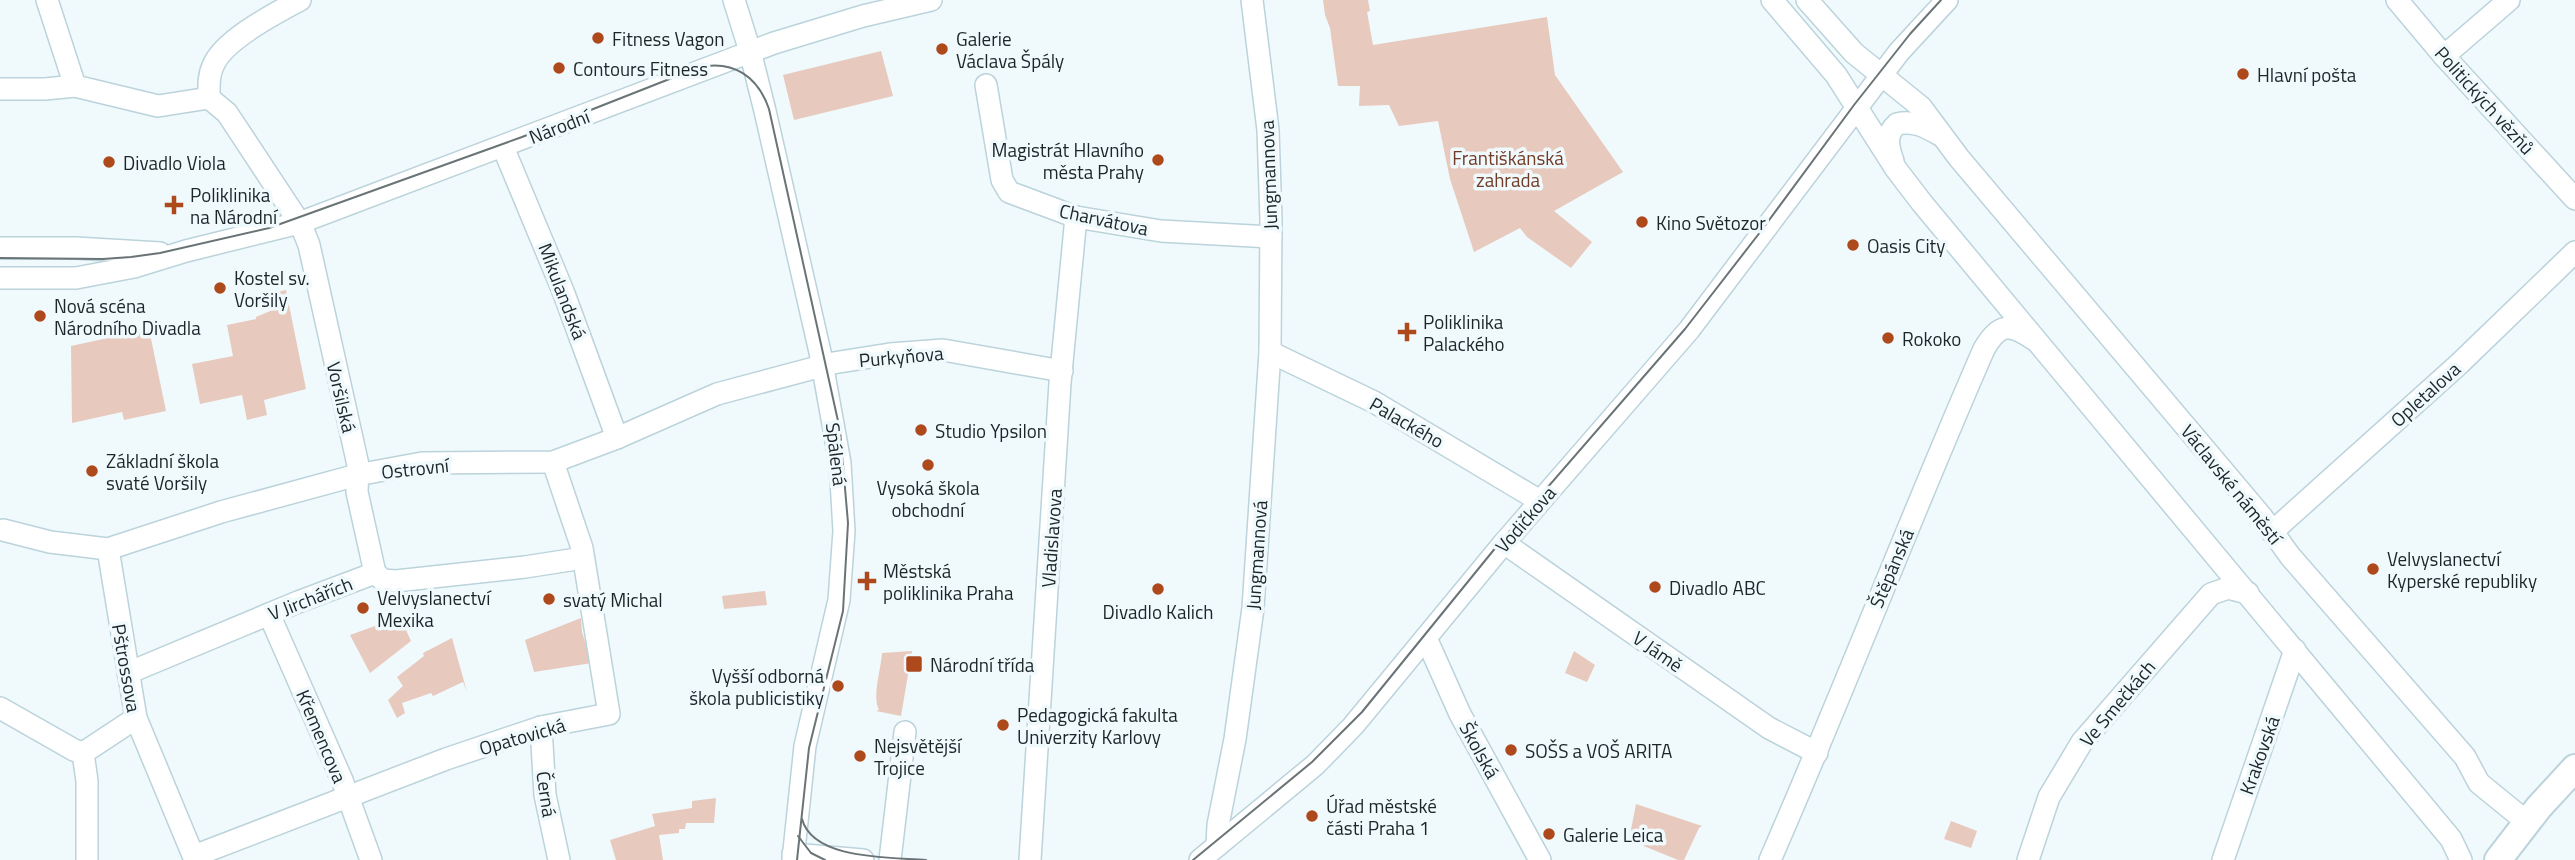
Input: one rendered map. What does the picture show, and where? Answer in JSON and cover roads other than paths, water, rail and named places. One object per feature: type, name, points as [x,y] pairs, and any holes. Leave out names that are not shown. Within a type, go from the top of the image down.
[{"type":"main road","points":[[2505,850],[2575,768]]},
{"type":"street","points":[[47,0],[75,86]]},
{"type":"street","points":[[0,89],[75,86],[158,106],[209,98],[209,76],[216,58],[255,24],[300,0]]},
{"type":"street","name":"Spálená","points":[[734,0],[750,51],[823,367],[839,450],[844,538],[839,600],[805,746],[793,857]]},
{"type":"street","name":"Národní","points":[[0,278],[76,278],[134,267],[299,223],[750,51],[851,20],[931,0]]},
{"type":"street","name":"Jungmannova","points":[[1252,0],[1268,130],[1271,237],[1269,352]]},
{"type":"street","name":"Václavské náměstí","points":[[1772,0],[1836,75],[1896,169],[2451,839],[2461,860]]},
{"type":"street","name":"Václavské náměstí","points":[[1807,0],[1848,48],[1921,107],[1942,136],[2248,500],[2290,556],[2465,757],[2479,783],[2517,814],[2530,819]]},
{"type":"street","points":[[1856,108],[1913,37],[1947,0]]},
{"type":"street","name":"Politických vězňů","points":[[2397,0],[2444,56],[2575,199]]},
{"type":"street","points":[[2444,56],[2509,0]]},
{"type":"street","name":"Charvátova","points":[[986,85],[1002,180],[1009,192],[1076,217],[1161,231],[1271,237]]},
{"type":"street","name":"Voršilská","points":[[209,98],[227,113],[299,223],[309,245],[358,466],[357,492],[375,573]]},
{"type":"street","name":"Vodičkova","points":[[1200,860],[1315,765],[1353,726],[1504,543],[1689,330],[1856,108]]},
{"type":"street","name":"Václavské náměstí","points":[[1896,169],[1888,147],[1889,135],[1894,126],[1914,123],[1942,136]]},
{"type":"street","name":"Mikulandská","points":[[503,147],[549,256],[617,438]]},
{"type":"street","name":"Vladislavova","points":[[1030,860],[1062,371],[1076,217]]},
{"type":"street","name":"Národní","points":[[0,248],[76,248],[133,253],[186,251]]},
{"type":"street","name":"Opletalova","points":[[2272,532],[2443,378],[2575,252]]},
{"type":"street","name":"Štěpánská","points":[[1770,860],[1984,349],[1998,330],[2009,327],[2032,338],[2045,350]]},
{"type":"street","name":"Purkyňova","points":[[823,367],[890,354],[943,351],[1062,371]]},
{"type":"street","name":"Palackého","points":[[1269,352],[1374,402],[1540,501]]},
{"type":"street","name":"Jungmannová","points":[[1217,846],[1218,825],[1253,608],[1269,352]]},
{"type":"street","name":"Ostrovní","points":[[3,530],[50,542],[108,549],[221,513],[357,475],[422,463],[553,462],[617,438],[717,394],[823,367]]},
{"type":"street","name":"Opatovická","points":[[195,858],[446,759],[541,727],[609,714],[583,558],[561,479],[553,462]]},
{"type":"street","name":"V Jámě","points":[[1504,543],[1769,729],[1817,753]]},
{"type":"street","name":"Pštrossova","points":[[108,549],[136,718],[195,858]]},
{"type":"street","name":"V Jirchářích","points":[[128,673],[375,573],[383,580],[396,581],[583,558]]},
{"type":"street","name":"Ve Smečkách","points":[[2028,860],[2049,797],[2082,742],[2211,594],[2228,588],[2248,593]]},
{"type":"street","name":"Křemencova","points":[[269,614],[348,797],[371,860]]},
{"type":"street","name":"Školská","points":[[1426,638],[1460,714],[1540,860]]},
{"type":"street","name":"Krakovská","points":[[2223,860],[2295,650]]},
{"type":"street","points":[[0,708],[83,753]]},
{"type":"street","points":[[83,753],[136,718]]},
{"type":"street","name":"Černá","points":[[541,727],[545,795],[559,860]]},
{"type":"street","points":[[890,860],[905,732]]},
{"type":"street","points":[[83,753],[87,781],[87,860]]},
{"type":"street","points":[[793,857],[863,860]]},
{"type":"tram line","points":[[1193,860],[1312,762],[1362,712],[1501,541],[1685,329],[1854,105],[1910,34],[1941,0]]},
{"type":"tram line","points":[[0,258],[131,257],[269,228],[522,137],[700,67],[724,66],[743,73],[758,88],[769,109],[840,430],[848,523],[843,611],[809,748],[797,860]]},
{"type":"tram line","points":[[802,819],[809,832],[836,849],[873,857],[926,860]]},
{"type":"tram line","points":[[798,836],[811,853],[825,860]]},
{"type":"place","name":"Fitness Vagon","points":[[598,38]]},
{"type":"place","name":"Galerie Václava Špály","points":[[942,49]]},
{"type":"place","name":"Contours Fitness","points":[[559,68]]},
{"type":"place","name":"Hlavní pošta","points":[[2243,74]]},
{"type":"place","name":"Magistrát Hlavního města Prahy","points":[[1158,160]]},
{"type":"place","name":"Divadlo Viola","points":[[109,162]]},
{"type":"place","name":"Poliklinika na Národní","points":[[174,205]]},
{"type":"place","name":"Kino Světozor","points":[[1642,222]]},
{"type":"place","name":"Oasis City","points":[[1853,245]]},
{"type":"place","name":"Kostel sv. Voršily","points":[[220,288]]},
{"type":"place","name":"Nová scéna Národního Divadla","points":[[40,316]]},
{"type":"place","name":"Poliklinika Palackého","points":[[1407,332]]},
{"type":"place","name":"Rokoko","points":[[1888,338]]},
{"type":"place","name":"Studio Ypsilon","points":[[921,430]]},
{"type":"place","name":"Vysoká škola obchodní","points":[[928,465]]},
{"type":"place","name":"Základní škola svaté Voršily","points":[[92,471]]},
{"type":"place","name":"Velvyslanectví Kyperské republiky","points":[[2373,569]]},
{"type":"place","name":"Městská poliklinika Praha","points":[[867,581]]},
{"type":"place","name":"Divadlo ABC","points":[[1655,587]]},
{"type":"place","name":"Divadlo Kalich","points":[[1158,589]]},
{"type":"place","name":"svatý Michal","points":[[549,599]]},
{"type":"place","name":"Velvyslanectví Mexika","points":[[363,608]]},
{"type":"place","name":"Národní třída","points":[[914,664]]},
{"type":"place","name":"Vyšší odborná škola publicistiky","points":[[838,686]]},
{"type":"place","name":"Pedagogická fakulta Univerzity Karlovy","points":[[1003,725]]},
{"type":"place","name":"SOŠS a VOŠ ARITA","points":[[1511,750]]},
{"type":"place","name":"Nejsvětější Trojice","points":[[860,756]]},
{"type":"place","name":"Úřad městské části Praha 1","points":[[1312,816]]},
{"type":"place","name":"Galerie Leica","points":[[1549,834]]},
{"type":"park label","name":"Františkánská zahrada","points":[[1508,168]]}]
